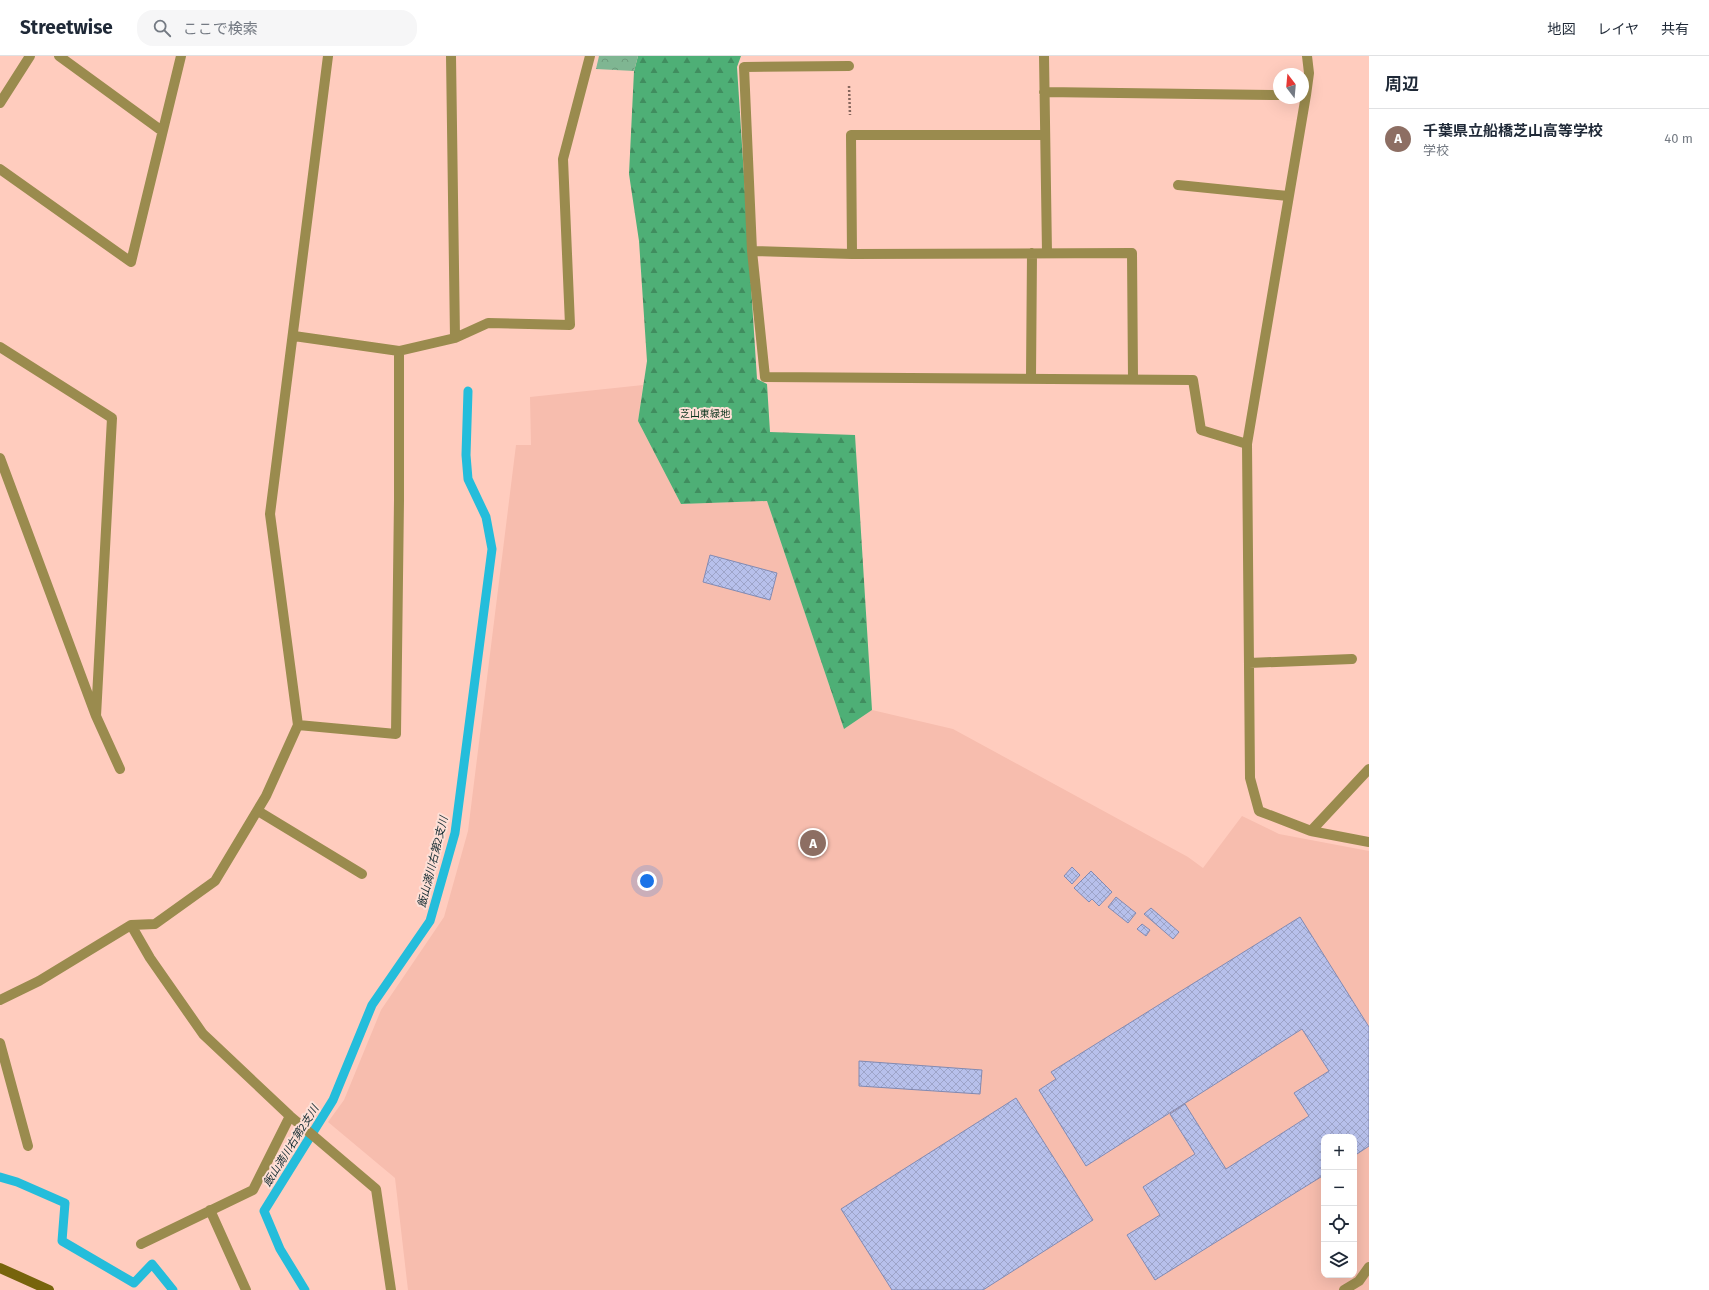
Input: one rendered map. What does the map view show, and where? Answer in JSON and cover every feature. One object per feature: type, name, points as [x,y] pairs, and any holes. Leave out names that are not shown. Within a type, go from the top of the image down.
[{"type":"street","points":[[0,103],[30,56]]},
{"type":"street","points":[[59,56],[162,131]]},
{"type":"street","points":[[0,169],[131,262],[181,56]]},
{"type":"street","points":[[0,1000],[38,981],[131,925],[155,924],[215,880],[258,811],[298,725],[270,514],[294,336],[328,56]]},
{"type":"street","points":[[452,56],[455,338]]},
{"type":"street","points":[[294,336],[399,351],[455,338],[488,323],[570,325],[563,159],[590,56]]},
{"type":"street","points":[[1044,56],[1047,253]]},
{"type":"street","points":[[1307,56],[1308,68]]},
{"type":"street","points":[[849,66],[744,67],[752,251],[765,377],[1133,378],[1193,380],[1201,430],[1247,444]]},
{"type":"street","points":[[1044,92],[1273,95]]},
{"type":"street","points":[[1303,104],[1247,444],[1250,778],[1259,811],[1311,831],[1369,842]]},
{"type":"street","points":[[852,254],[851,135],[1045,135]]},
{"type":"street","points":[[1178,185],[1288,196]]},
{"type":"street","points":[[752,251],[852,254],[1032,252],[1132,253],[1133,378]]},
{"type":"street","points":[[1032,252],[1032,378]]},
{"type":"street","points":[[0,347],[112,418],[96,716]]},
{"type":"street","points":[[298,725],[396,734],[400,500],[399,351]]},
{"type":"street","points":[[0,458],[96,716],[120,769]]},
{"type":"street","points":[[1249,663],[1352,659]]},
{"type":"street","points":[[1311,831],[1369,769]]},
{"type":"street","points":[[258,811],[362,874]]},
{"type":"street","points":[[131,925],[150,958],[203,1034],[290,1116],[376,1189],[391,1290]]},
{"type":"street","points":[[0,1043],[28,1146]]},
{"type":"street","points":[[141,1244],[253,1190],[290,1116]]},
{"type":"street","points":[[210,1210],[246,1290]]},
{"type":"street","points":[[1344,1290],[1359,1281],[1369,1266]]},
{"type":"street","points":[[0,1268],[49,1290]]},
{"type":"path","points":[[849,66],[851,135]]},
{"type":"shaded area","points":[[643,385],[638,421],[681,504],[767,501],[844,729],[872,710],[953,729],[1188,857],[1203,868],[1242,816],[1279,834],[1369,851],[1369,1290],[408,1290],[395,1178],[328,1122],[344,1100],[381,1010],[444,917],[468,831],[516,445],[531,445],[530,397]]},
{"type":"green space","points":[[599,56],[638,56],[634,71],[596,69]]},
{"type":"green space","name":"芝山東緑地","points":[[638,56],[741,56],[737,67],[757,379],[767,384],[770,432],[855,435],[872,710],[844,729],[767,501],[681,504],[638,421],[647,361],[639,241],[629,174],[634,71]]},
{"type":"building","points":[[710,555],[777,573],[770,600],[703,582]]},
{"type":"building","points":[[1072,867],[1080,875],[1072,884],[1064,876]]},
{"type":"building","points":[[1091,871],[1112,892],[1099,906],[1092,899],[1089,902],[1074,888]]},
{"type":"building","points":[[1116,897],[1136,913],[1128,923],[1108,907]]},
{"type":"building","points":[[1151,908],[1179,932],[1173,939],[1144,914]]},
{"type":"building","points":[[1300,917],[1369,1027],[1369,1146],[1357,1154],[1357,1134],[1321,1134],[1321,1177],[1155,1280],[1127,1235],[1160,1215],[1143,1187],[1195,1154],[1170,1114],[1185,1104],[1226,1169],[1309,1116],[1294,1093],[1329,1071],[1302,1029],[1086,1166],[1039,1090],[1056,1079],[1051,1072]]},
{"type":"building","points":[[1142,924],[1150,930],[1146,936],[1137,929]]},
{"type":"building","points":[[859,1061],[982,1070],[980,1094],[859,1086]]},
{"type":"building","points":[[1016,1098],[1093,1220],[983,1290],[892,1290],[841,1209]]},
{"type":"waterway","name":"飯山満川右第2支川","points":[[305,1290],[280,1249],[264,1211],[333,1100],[372,1005],[430,921],[455,833],[492,549],[486,517],[468,479],[466,455],[468,391]]},
{"type":"waterway","name":"飯山満川右第2支川","points":[[0,1177],[17,1182],[65,1203],[62,1241],[134,1283],[152,1264],[173,1290]]},
{"type":"place","name":"千葉県立船橋芝山高等学校","points":[[813,843]]}]
